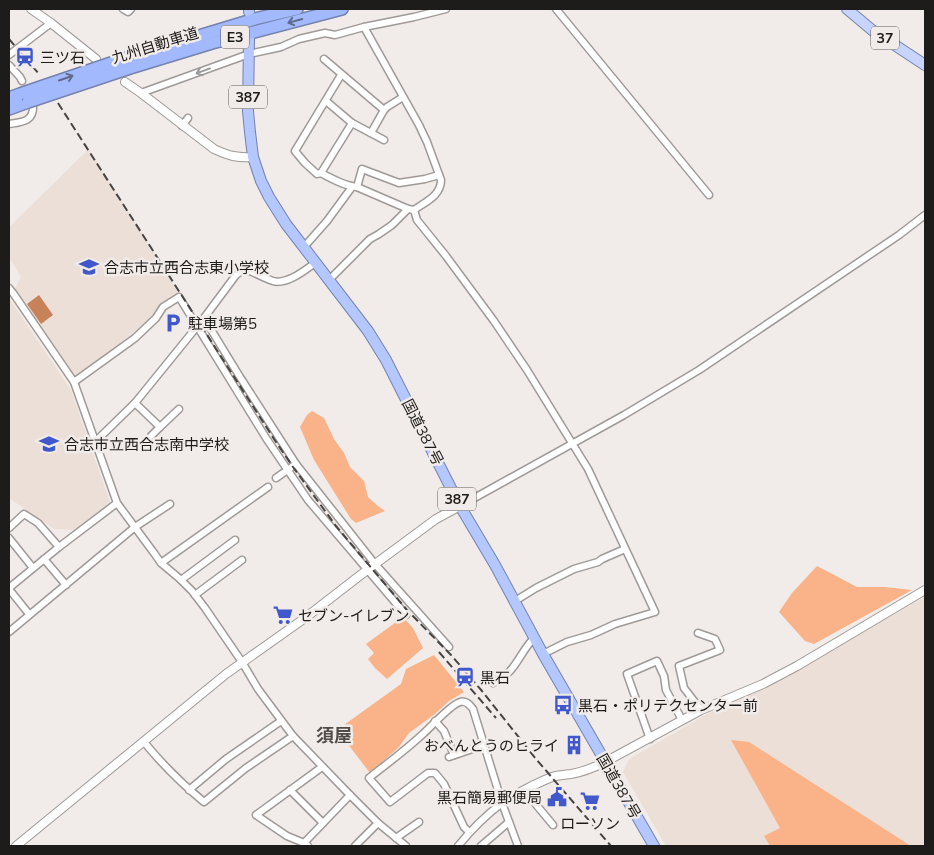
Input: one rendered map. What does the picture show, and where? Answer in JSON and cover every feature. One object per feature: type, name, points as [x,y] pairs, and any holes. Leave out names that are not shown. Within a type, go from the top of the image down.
[{"type":"highway","name":"九州自動車道","points":[[9,109],[123,59],[255,19],[297,9]]},
{"type":"highway","name":"九州自動車道","points":[[9,98],[27,101],[212,43],[342,9]]},
{"type":"highway","name":"387","points":[[249,38],[248,111],[252,157]]},
{"type":"highway","name":"国道387号","points":[[252,157],[261,181],[286,224],[368,332],[386,360],[460,506],[654,846]]},
{"type":"main road","name":"37","points":[[847,9],[872,30],[925,64]]},
{"type":"street","points":[[31,9],[96,59]]},
{"type":"street","points":[[123,9],[128,12],[131,9]]},
{"type":"street","points":[[141,93],[249,54],[280,47],[299,39],[325,33],[335,35],[446,9]]},
{"type":"street","points":[[556,9],[709,195]]},
{"type":"street","points":[[9,55],[51,23]]},
{"type":"street","points":[[329,280],[370,239],[380,234],[411,210],[436,194],[441,186],[439,174],[427,142],[364,27]]},
{"type":"street","points":[[324,59],[384,110]]},
{"type":"street","points":[[9,65],[22,81]]},
{"type":"street","points":[[341,75],[295,151],[317,174],[321,173],[411,210],[494,321],[588,469],[655,612],[615,624],[591,635],[567,642],[543,654]]},
{"type":"street","points":[[124,82],[214,149],[226,155],[239,158],[252,157]]},
{"type":"street","points":[[371,133],[384,110],[403,97]]},
{"type":"street","points":[[9,124],[30,118],[34,112],[27,101]]},
{"type":"street","points":[[326,101],[352,123],[384,140]]},
{"type":"street","points":[[182,126],[188,118]]},
{"type":"street","points":[[321,173],[352,123]]},
{"type":"street","points":[[304,247],[354,187],[362,169],[399,183],[425,180],[439,174]]},
{"type":"street","points":[[16,846],[242,662],[436,519],[624,415],[698,370],[899,236],[925,215]]},
{"type":"street","points":[[95,442],[135,403],[204,318],[236,275],[244,269],[276,282],[290,279],[315,263]]},
{"type":"street","points":[[9,288],[74,382],[117,503],[161,562],[181,580],[205,608],[258,689],[293,736],[350,795],[406,846]]},
{"type":"street","points":[[74,382],[135,338],[156,318],[163,307],[179,297],[287,470],[308,500],[406,615]]},
{"type":"street","points":[[204,318],[296,464],[374,564],[449,647]]},
{"type":"street","points":[[135,403],[160,427]]},
{"type":"street","points":[[151,436],[179,409]]},
{"type":"street","points":[[276,478],[296,464]]},
{"type":"street","points":[[161,562],[268,487]]},
{"type":"street","points":[[30,614],[9,588],[117,503]]},
{"type":"street","points":[[9,632],[135,527],[170,504]]},
{"type":"street","points":[[9,528],[24,514],[38,523],[59,547]]},
{"type":"street","points":[[9,538],[33,568]]},
{"type":"street","points":[[181,580],[235,540]]},
{"type":"street","points":[[515,601],[574,569],[598,562],[625,549]]},
{"type":"street","points":[[44,559],[66,585]]},
{"type":"street","points":[[194,595],[242,560]]},
{"type":"street","points":[[458,846],[469,832],[490,812],[524,790],[552,777],[571,774],[606,762],[701,710],[763,684],[925,590]]},
{"type":"street","points":[[698,633],[715,639],[720,650],[679,666],[684,688],[701,710]]},
{"type":"street","points":[[493,683],[508,673],[534,638]]},
{"type":"street","points":[[650,738],[627,674],[656,661],[664,676],[666,690],[682,720]]},
{"type":"street","points":[[469,832],[464,827],[444,784],[435,773],[428,773],[390,802],[369,778],[460,702],[469,704],[473,708],[502,804],[518,846]]},
{"type":"street","points":[[189,790],[226,760],[281,721]]},
{"type":"street","points":[[435,721],[444,731],[452,756],[484,745]]},
{"type":"street","points":[[144,742],[159,760],[204,802],[246,768],[293,736]]},
{"type":"street","points":[[322,766],[256,815],[287,836],[306,845],[323,823],[350,795]]},
{"type":"street","points":[[290,790],[323,823]]},
{"type":"street","points":[[524,790],[553,825]]},
{"type":"street","points":[[355,846],[378,822]]},
{"type":"street","points":[[396,838],[419,822]]},
{"type":"street","points":[[481,846],[509,822]]},
{"type":"shaded area","name":"合志市立西合志東小学校","points":[[89,149],[180,294],[75,378],[14,290],[21,277],[9,257],[9,227]]},
{"type":"shaded area","points":[[39,295],[53,315],[41,324],[27,304]]},
{"type":"shaded area","name":"合志市立西合志南中学校","points":[[9,298],[71,390],[111,505],[77,530],[54,529],[9,498]]},
{"type":"shaded area","points":[[312,411],[324,418],[350,467],[364,481],[368,497],[385,511],[356,523],[351,519],[314,460],[300,427],[307,415]]},
{"type":"shaded area","points":[[817,566],[857,587],[885,587],[912,590],[814,644],[805,641],[779,612],[792,593]]},
{"type":"shaded area","points":[[925,597],[925,846],[666,846],[623,772],[629,759],[709,713],[764,689]]},
{"type":"shaded area","points":[[403,617],[413,628],[423,648],[387,679],[368,659],[374,653],[366,644]]},
{"type":"shaded area","points":[[434,655],[464,692],[449,701],[409,733],[399,747],[370,773],[337,730],[401,684],[406,669]]},
{"type":"shaded area","points":[[731,740],[749,742],[911,846],[770,846],[764,836],[780,828]]},
{"type":"railway","points":[[9,39],[39,74]]},
{"type":"railway","points":[[58,103],[274,439],[336,526],[407,610],[451,655],[482,691],[536,759],[611,846]]},
{"type":"railway","points":[[439,652],[496,718]]},
{"type":"place","name":"三ツ石","points":[[25,57]]},
{"type":"place","name":"合志市立西合志東小学校","points":[[89,267]]},
{"type":"place","name":"駐車場第5","points":[[173,323]]},
{"type":"place","name":"合志市立西合志南中学校","points":[[49,444]]},
{"type":"place","name":"セブン-イレブン","points":[[283,615]]},
{"type":"place","name":"黒石","points":[[465,677]]},
{"type":"place","name":"黒石・ポリテクセンター前","points":[[563,705]]},
{"type":"place","name":"おべんとうのヒライ","points":[[574,745]]},
{"type":"place","name":"黒石簡易郵便局","points":[[557,797]]},
{"type":"place","name":"ローソン","points":[[590,801]]},
{"type":"district","name":"須屋","points":[[334,735]]}]
